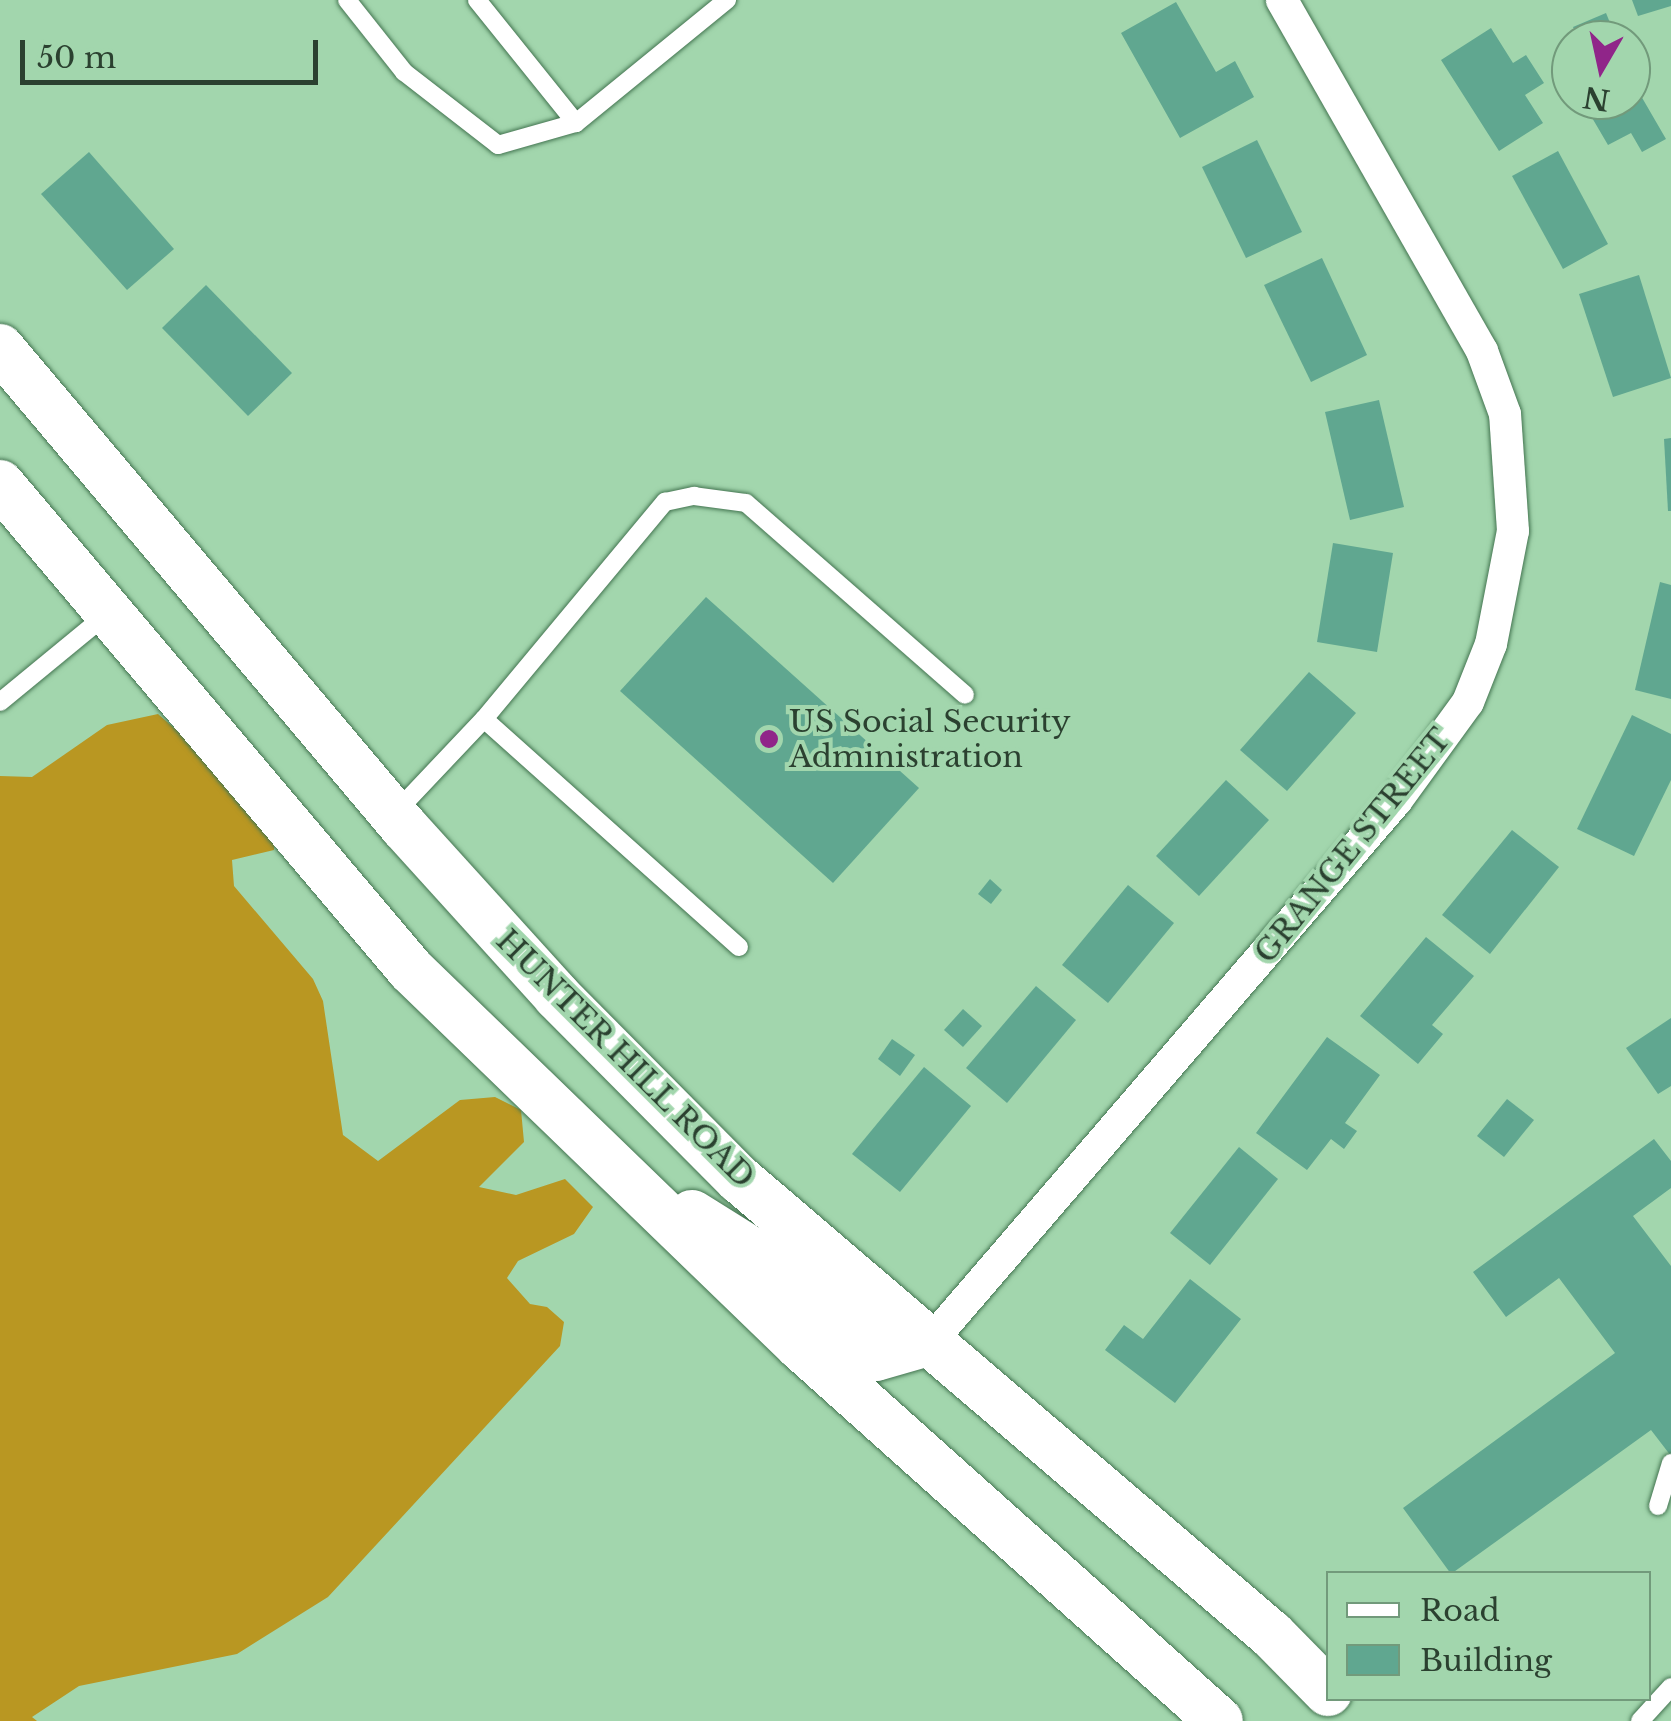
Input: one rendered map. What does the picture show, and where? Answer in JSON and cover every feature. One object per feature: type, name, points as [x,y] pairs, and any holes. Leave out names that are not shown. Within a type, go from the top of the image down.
[{"type":"street","name":"GRANGE STREET","points":[[931,1341],[1396,801],[1468,702],[1491,644],[1513,531],[1505,414],[1482,351],[1282,0]]},
{"type":"street","name":"HUNTER HILL ROAD","points":[[0,348],[394,815],[557,996],[740,1179],[1272,1635],[1326,1690]]},
{"type":"street","points":[[0,484],[159,678],[609,1160],[800,1346],[1219,1721]]},
{"type":"street","points":[[609,1160],[761,1257],[876,1357],[931,1341]]},
{"type":"street","points":[[1339,1701],[1360,1721]]},
{"type":"lane","points":[[347,0],[404,72],[498,145],[576,123],[726,0]]},
{"type":"lane","points":[[477,0],[576,123]]},
{"type":"lane","points":[[394,815],[484,719],[666,502],[708,495],[746,503],[965,695]]},
{"type":"lane","points":[[0,702],[107,614]]},
{"type":"lane","points":[[484,719],[738,947]]},
{"type":"lane","points":[[1658,1506],[1671,1463]]},
{"type":"lane","points":[[1640,1721],[1671,1687]]},
{"type":"shaded area","points":[[158,714],[276,817],[274,850],[232,860],[234,886],[313,979],[323,1001],[343,1135],[378,1161],[460,1100],[495,1097],[521,1110],[524,1142],[479,1187],[516,1195],[565,1179],[593,1207],[574,1234],[518,1261],[507,1278],[530,1304],[547,1307],[564,1322],[560,1346],[328,1597],[237,1654],[79,1686],[32,1717],[37,1721],[0,1721],[0,776],[32,777],[107,725]]},
{"type":"building","points":[[1632,0],[1671,0],[1671,6],[1638,16]]},
{"type":"building","points":[[1176,2],[1216,72],[1235,61],[1254,97],[1180,138],[1121,33]]},
{"type":"building","points":[[1606,13],[1609,20],[1590,20]]},
{"type":"building","points":[[1491,28],[1513,63],[1526,55],[1544,83],[1525,95],[1543,123],[1499,151],[1441,60]]},
{"type":"building","points":[[1651,113],[1666,139],[1642,152],[1631,133],[1608,145],[1593,120],[1651,120]]},
{"type":"building","points":[[1257,140],[1302,232],[1246,258],[1202,167]]},
{"type":"building","points":[[1558,151],[1608,244],[1563,269],[1512,176]]},
{"type":"building","points":[[89,152],[174,249],[127,290],[41,194]]},
{"type":"building","points":[[1322,258],[1367,355],[1311,382],[1264,285]]},
{"type":"building","points":[[1639,275],[1671,378],[1613,397],[1579,294]]},
{"type":"building","points":[[206,285],[292,373],[248,416],[162,328]]},
{"type":"building","points":[[1379,400],[1404,507],[1350,520],[1325,412]]},
{"type":"building","points":[[1671,438],[1671,511],[1668,511],[1664,439]]},
{"type":"building","points":[[1333,543],[1393,553],[1377,652],[1317,642]]},
{"type":"building","points":[[1660,582],[1671,585],[1671,699],[1635,690]]},
{"type":"building","name":"US Social Security Administration","points":[[706,597],[919,788],[833,883],[620,691]]},
{"type":"building","points":[[1309,672],[1356,713],[1287,791],[1240,750]]},
{"type":"building","points":[[1632,715],[1671,734],[1671,780],[1634,856],[1577,829]]},
{"type":"building","points":[[1226,780],[1269,820],[1199,896],[1156,856]]},
{"type":"building","points":[[1512,830],[1559,867],[1490,954],[1442,915]]},
{"type":"building","points":[[990,879],[1002,890],[991,904],[978,894]]},
{"type":"building","points":[[1128,885],[1174,923],[1108,1003],[1062,965]]},
{"type":"building","points":[[1426,937],[1474,976],[1432,1025],[1443,1034],[1418,1064],[1360,1016]]},
{"type":"building","points":[[1036,986],[1076,1020],[1007,1103],[966,1068]]},
{"type":"building","points":[[963,1009],[982,1026],[963,1047],[944,1030]]},
{"type":"building","points":[[1671,1018],[1671,1086],[1658,1094],[1626,1048]]},
{"type":"building","points":[[1327,1037],[1380,1075],[1345,1123],[1357,1131],[1344,1149],[1331,1139],[1307,1170],[1256,1133]]},
{"type":"building","points":[[892,1039],[915,1055],[900,1076],[878,1059]]},
{"type":"building","points":[[924,1067],[971,1106],[900,1192],[852,1154]]},
{"type":"building","points":[[1507,1099],[1534,1120],[1504,1157],[1477,1136]]},
{"type":"building","points":[[1654,1139],[1671,1161],[1671,1188],[1633,1216],[1671,1266],[1671,1456],[1651,1430],[1455,1571],[1449,1571],[1403,1508],[1615,1353],[1559,1278],[1506,1317],[1473,1272]]},
{"type":"building","points":[[1239,1147],[1278,1179],[1210,1265],[1170,1233]]},
{"type":"building","points":[[1190,1279],[1241,1319],[1175,1403],[1105,1350],[1124,1325],[1143,1339]]},
{"type":"place","name":"US Social Security Administration","points":[[769,739]]}]
